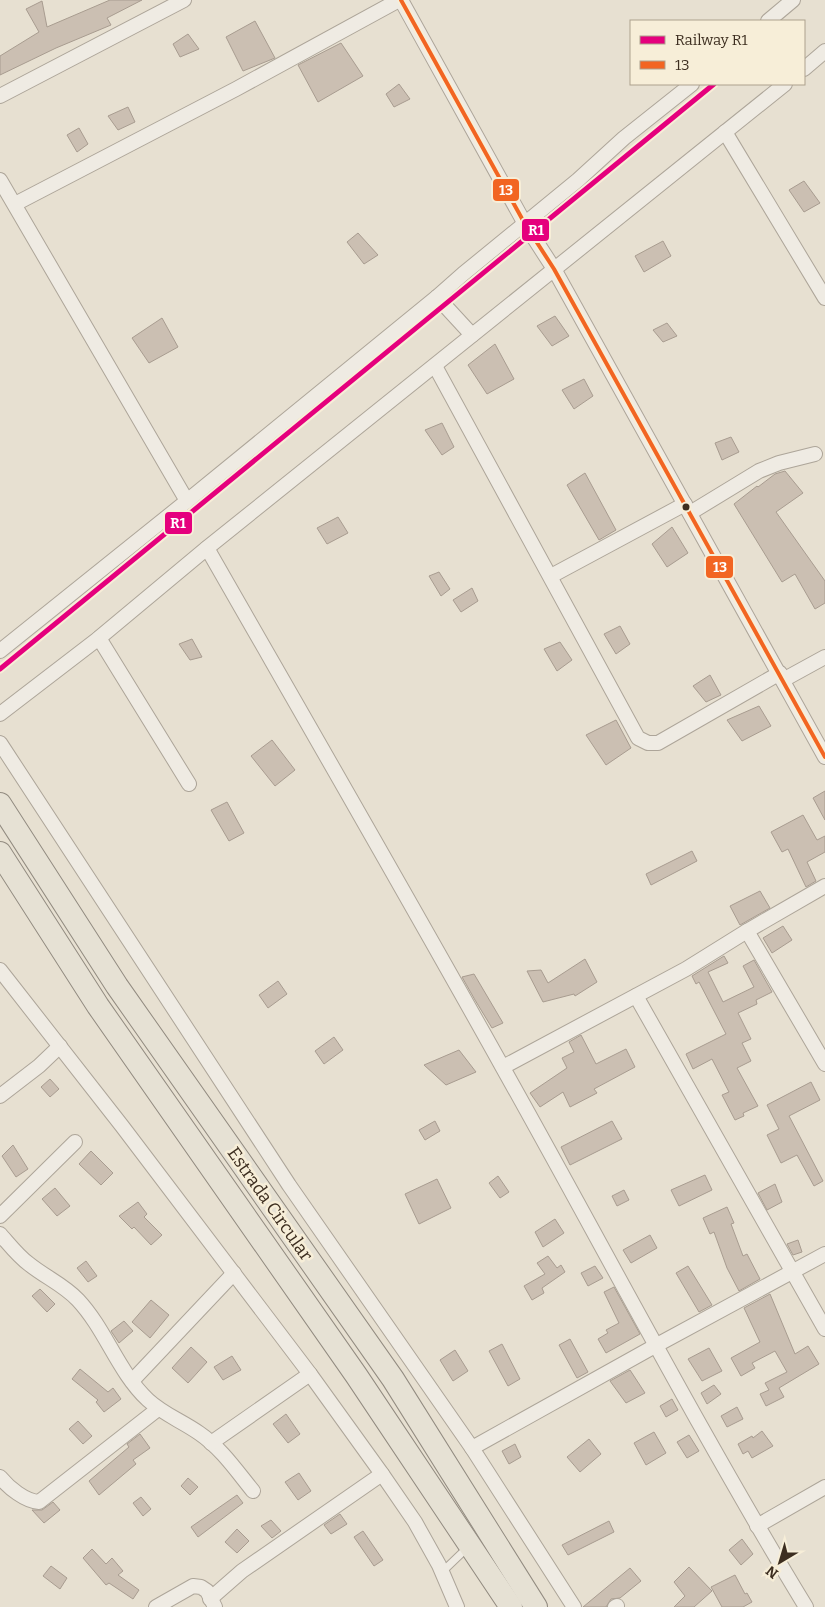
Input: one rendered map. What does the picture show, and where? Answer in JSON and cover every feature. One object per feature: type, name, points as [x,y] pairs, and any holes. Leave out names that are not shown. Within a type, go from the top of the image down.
[{"type":"main road","name":"Estrada Circular","points":[[0,804],[117,986],[393,1379],[536,1607]]},
{"type":"main road","name":"Estrada Circular","points":[[0,853],[98,1006],[351,1367],[511,1607]]},
{"type":"street","points":[[0,96],[184,0]]},
{"type":"street","points":[[15,204],[236,89],[400,0],[525,224],[554,269],[825,757]]},
{"type":"street","points":[[769,20],[793,0]]},
{"type":"street","points":[[805,68],[825,51]]},
{"type":"street","points":[[0,651],[437,297],[578,180],[624,138],[691,85]]},
{"type":"street","points":[[0,714],[99,638],[207,548],[784,85]]},
{"type":"street","points":[[725,132],[825,298]]},
{"type":"street","points":[[0,180],[187,501]]},
{"type":"street","points":[[437,297],[472,335]]},
{"type":"street","points":[[435,366],[638,738],[648,743],[658,744],[781,677],[825,656]]},
{"type":"street","points":[[551,576],[688,509],[778,462],[815,454]]},
{"type":"street","points":[[207,548],[503,1067],[655,1346],[757,1526],[806,1607]]},
{"type":"street","points":[[99,638],[189,784]]},
{"type":"street","points":[[0,743],[289,1185],[472,1448],[574,1607]]},
{"type":"street","points":[[503,1067],[686,968],[825,886]]},
{"type":"street","points":[[747,931],[825,1064]]},
{"type":"street","points":[[0,970],[234,1273],[382,1474],[415,1522],[442,1572],[457,1607]]},
{"type":"street","points":[[636,996],[825,1329]]},
{"type":"street","points":[[0,1096],[17,1085],[60,1046]]},
{"type":"street","points":[[0,1216],[75,1142]]},
{"type":"street","points":[[0,1234],[26,1262],[62,1286],[78,1300],[132,1381],[158,1409],[198,1432],[222,1452],[253,1491]]},
{"type":"street","points":[[472,1448],[825,1254]]},
{"type":"street","points":[[132,1381],[234,1273]]},
{"type":"street","points":[[211,1443],[310,1374]]},
{"type":"street","points":[[1,1481],[31,1502],[39,1502],[158,1409]]},
{"type":"street","points":[[156,1607],[193,1586],[201,1587],[207,1591],[212,1603],[242,1571],[382,1474]]},
{"type":"street","points":[[757,1526],[825,1487]]},
{"type":"lane","points":[[442,1572],[469,1545]]},
{"type":"building","points":[[110,0],[142,0],[107,18],[111,25],[56,48],[0,75],[0,56],[39,32],[26,9],[42,1],[47,27]]},
{"type":"building","points":[[255,21],[275,58],[243,71],[226,37]]},
{"type":"building","points":[[188,34],[199,49],[180,57],[173,44]]},
{"type":"building","points":[[341,43],[363,76],[318,102],[298,65]]},
{"type":"building","points":[[399,84],[410,99],[394,107],[386,94]]},
{"type":"building","points":[[128,107],[135,122],[118,130],[108,116]]},
{"type":"building","points":[[79,128],[88,144],[77,152],[67,135]]},
{"type":"building","points":[[804,181],[820,203],[804,212],[789,190]]},
{"type":"building","points":[[358,233],[378,255],[364,264],[347,242]]},
{"type":"building","points":[[663,241],[671,256],[644,272],[635,256]]},
{"type":"building","points":[[555,316],[569,336],[552,346],[537,326]]},
{"type":"building","points":[[162,318],[178,347],[149,363],[132,338]]},
{"type":"building","points":[[667,323],[677,336],[663,342],[653,330]]},
{"type":"building","points":[[495,344],[514,379],[487,394],[468,365]]},
{"type":"building","points":[[584,379],[593,396],[574,409],[562,390]]},
{"type":"building","points":[[442,423],[454,447],[442,455],[425,430]]},
{"type":"building","points":[[731,437],[739,452],[722,460],[715,443]]},
{"type":"building","points":[[785,471],[803,493],[776,512],[825,581],[825,603],[815,609],[795,574],[782,582],[734,504],[775,474]]},
{"type":"building","points":[[585,473],[616,530],[599,540],[567,485]]},
{"type":"building","points":[[338,517],[348,533],[327,544],[317,528]]},
{"type":"building","points":[[672,527],[688,553],[667,567],[652,544]]},
{"type":"building","points":[[439,572],[450,589],[441,596],[429,576]]},
{"type":"building","points":[[472,588],[478,601],[461,612],[453,600]]},
{"type":"building","points":[[620,626],[630,644],[616,654],[604,634]]},
{"type":"building","points":[[192,639],[202,657],[190,660],[179,644]]},
{"type":"building","points":[[560,642],[572,660],[557,671],[544,649]]},
{"type":"building","points":[[710,675],[721,695],[706,702],[693,686]]},
{"type":"building","points":[[759,706],[771,726],[742,741],[727,720]]},
{"type":"building","points":[[616,720],[631,748],[606,765],[586,735]]},
{"type":"building","points":[[272,740],[295,770],[275,786],[251,756]]},
{"type":"building","points":[[825,791],[825,820],[813,798]]},
{"type":"building","points":[[227,802],[244,833],[229,841],[211,810]]},
{"type":"building","points":[[803,815],[817,840],[825,836],[825,852],[807,862],[816,881],[806,887],[788,849],[782,852],[771,832]]},
{"type":"building","points":[[692,851],[697,861],[651,885],[646,874]]},
{"type":"building","points":[[760,891],[770,908],[740,925],[730,906]]},
{"type":"building","points":[[783,926],[792,940],[772,953],[763,938]]},
{"type":"building","points":[[724,956],[728,963],[708,972],[723,1002],[754,987],[743,966],[754,960],[772,992],[756,1000],[757,1004],[738,1013],[751,1039],[742,1043],[751,1061],[737,1068],[758,1106],[743,1113],[744,1116],[735,1120],[722,1095],[729,1092],[712,1059],[693,1069],[686,1054],[726,1034],[699,982],[696,984],[692,976]]},
{"type":"building","points":[[585,959],[597,982],[575,996],[574,994],[543,1002],[527,971],[541,970],[548,983]]},
{"type":"building","points":[[474,974],[503,1023],[492,1028],[475,1000],[462,977]]},
{"type":"building","points":[[278,981],[287,994],[268,1008],[259,995]]},
{"type":"building","points":[[581,1035],[596,1064],[626,1049],[635,1067],[594,1089],[597,1093],[570,1107],[563,1092],[540,1107],[530,1093],[567,1068],[562,1058],[574,1052],[569,1042]]},
{"type":"building","points":[[334,1037],[343,1050],[324,1064],[315,1051]]},
{"type":"building","points":[[459,1050],[476,1072],[446,1085],[424,1065]]},
{"type":"building","points":[[50,1079],[59,1089],[50,1097],[41,1087]]},
{"type":"building","points":[[811,1082],[820,1100],[789,1116],[823,1181],[814,1186],[797,1155],[781,1163],[767,1135],[779,1129],[767,1105]]},
{"type":"building","points":[[435,1121],[440,1131],[425,1140],[419,1130]]},
{"type":"building","points":[[612,1121],[622,1139],[570,1165],[561,1147]]},
{"type":"building","points":[[13,1145],[28,1169],[16,1177],[2,1156]]},
{"type":"building","points":[[91,1151],[113,1173],[101,1185],[79,1164]]},
{"type":"building","points":[[705,1175],[712,1190],[679,1206],[671,1190]]},
{"type":"building","points":[[498,1176],[509,1192],[500,1198],[489,1183]]},
{"type":"building","points":[[437,1179],[451,1208],[419,1224],[405,1194]]},
{"type":"building","points":[[775,1184],[782,1202],[767,1210],[758,1193]]},
{"type":"building","points":[[55,1188],[70,1206],[57,1216],[42,1199]]},
{"type":"building","points":[[624,1190],[629,1200],[617,1206],[612,1196]]},
{"type":"building","points":[[138,1202],[147,1214],[144,1217],[162,1235],[151,1245],[134,1227],[132,1229],[119,1216]]},
{"type":"building","points":[[727,1207],[734,1223],[731,1224],[743,1256],[747,1254],[760,1279],[739,1291],[727,1268],[714,1232],[710,1234],[703,1218]]},
{"type":"building","points":[[555,1219],[564,1233],[543,1247],[535,1232]]},
{"type":"building","points":[[650,1235],[657,1248],[631,1263],[623,1250]]},
{"type":"building","points":[[798,1240],[802,1252],[793,1255],[787,1244]]},
{"type":"building","points":[[548,1256],[557,1268],[561,1265],[565,1272],[542,1288],[544,1293],[532,1300],[524,1286],[545,1274],[537,1263]]},
{"type":"building","points":[[86,1261],[97,1276],[88,1282],[77,1268]]},
{"type":"building","points":[[595,1266],[603,1278],[588,1286],[581,1273]]},
{"type":"building","points":[[688,1266],[712,1305],[699,1312],[676,1273]]},
{"type":"building","points":[[614,1287],[640,1334],[606,1353],[598,1339],[608,1333],[606,1330],[619,1323],[604,1292]]},
{"type":"building","points":[[40,1289],[55,1304],[47,1312],[32,1296]]},
{"type":"building","points":[[770,1294],[795,1354],[808,1346],[819,1364],[779,1388],[784,1397],[766,1406],[760,1394],[769,1390],[765,1383],[787,1372],[775,1351],[752,1363],[755,1368],[741,1376],[731,1358],[760,1342],[744,1308]]},
{"type":"building","points":[[151,1300],[169,1315],[150,1338],[132,1322]]},
{"type":"building","points":[[124,1321],[133,1331],[119,1343],[111,1331]]},
{"type":"building","points":[[570,1339],[588,1372],[577,1378],[559,1345]]},
{"type":"building","points":[[502,1344],[520,1379],[508,1386],[489,1351]]},
{"type":"building","points":[[191,1347],[207,1362],[188,1383],[172,1368]]},
{"type":"building","points":[[709,1348],[722,1371],[702,1381],[688,1359]]},
{"type":"building","points":[[455,1350],[468,1371],[453,1381],[440,1360]]},
{"type":"building","points":[[232,1356],[241,1370],[223,1380],[214,1367]]},
{"type":"building","points":[[80,1369],[108,1392],[113,1388],[121,1399],[104,1412],[96,1402],[98,1400],[72,1379]]},
{"type":"building","points":[[630,1370],[645,1393],[626,1403],[610,1381]]},
{"type":"building","points":[[714,1385],[721,1394],[707,1404],[701,1393]]},
{"type":"building","points":[[672,1399],[678,1410],[666,1417],[660,1406]]},
{"type":"building","points":[[737,1407],[743,1419],[727,1427],[721,1416]]},
{"type":"building","points":[[286,1414],[300,1434],[288,1443],[273,1424]]},
{"type":"building","points":[[78,1421],[92,1436],[83,1444],[69,1429]]},
{"type":"building","points":[[762,1431],[773,1446],[752,1458],[748,1451],[743,1454],[738,1444],[752,1436],[753,1438]]},
{"type":"building","points":[[654,1432],[666,1453],[646,1465],[634,1443]]},
{"type":"building","points":[[140,1434],[150,1448],[133,1460],[136,1464],[99,1495],[89,1481],[129,1447],[127,1444]]},
{"type":"building","points":[[689,1435],[699,1451],[687,1458],[677,1442]]},
{"type":"building","points":[[589,1439],[601,1454],[580,1472],[567,1457]]},
{"type":"building","points":[[515,1444],[521,1457],[509,1464],[502,1451]]},
{"type":"building","points":[[299,1473],[311,1491],[298,1500],[285,1482]]},
{"type":"building","points":[[188,1478],[198,1487],[190,1495],[181,1486]]},
{"type":"building","points":[[237,1495],[243,1503],[198,1537],[191,1527]]},
{"type":"building","points":[[141,1497],[151,1509],[143,1516],[133,1503]]},
{"type":"building","points":[[53,1502],[60,1510],[44,1523],[32,1510],[42,1510]]},
{"type":"building","points":[[340,1514],[347,1524],[331,1534],[324,1525]]},
{"type":"building","points":[[271,1520],[281,1531],[272,1538],[261,1526]]},
{"type":"building","points":[[609,1521],[614,1532],[568,1555],[562,1545]]},
{"type":"building","points":[[237,1529],[249,1541],[237,1553],[225,1542]]},
{"type":"building","points":[[363,1531],[383,1560],[374,1566],[354,1537]]},
{"type":"building","points":[[742,1539],[753,1554],[741,1565],[729,1550]]},
{"type":"building","points":[[92,1549],[106,1564],[112,1558],[123,1571],[118,1575],[139,1590],[133,1599],[109,1583],[106,1585],[83,1558]]},
{"type":"building","points":[[51,1566],[67,1578],[60,1589],[43,1576]]},
{"type":"building","points":[[689,1567],[712,1591],[694,1607],[674,1607],[685,1596],[674,1582]]},
{"type":"building","points":[[630,1568],[641,1581],[620,1598],[611,1599],[606,1607],[583,1607]]},
{"type":"building","points":[[735,1575],[745,1594],[747,1593],[752,1602],[743,1607],[722,1607],[711,1587]]},
{"type":"rail line","name":"R1","points":[[0,669],[713,85]]},
{"type":"transit line","name":"13","points":[[401,0],[525,224],[554,269],[825,757]]}]
